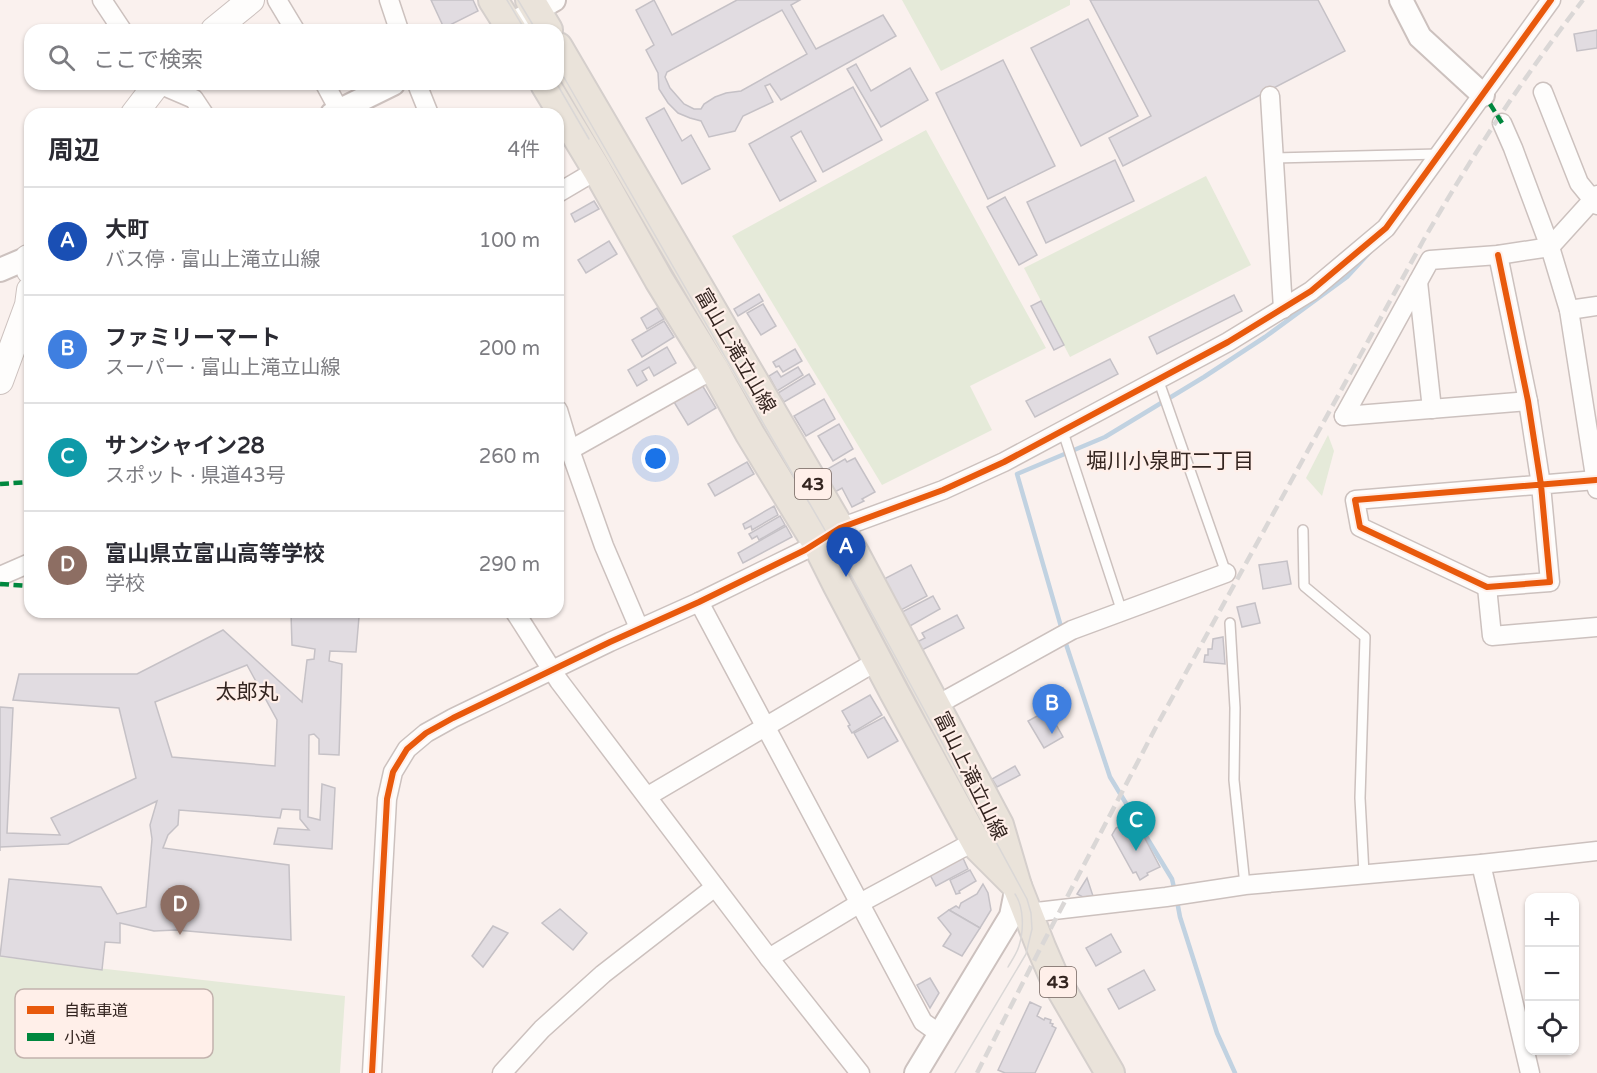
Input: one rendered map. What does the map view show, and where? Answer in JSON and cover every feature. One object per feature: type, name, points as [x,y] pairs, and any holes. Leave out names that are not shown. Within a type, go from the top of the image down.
[{"type":"main road","points":[[221,24],[251,0]]},
{"type":"main road","points":[[493,0],[505,24]]},
{"type":"main road","name":"富山上滝立山線","points":[[564,57],[800,462],[828,535],[838,586],[975,841],[979,848],[1017,886]]},
{"type":"main road","points":[[139,108],[153,90]]},
{"type":"main road","name":"富山上滝立山線","points":[[549,90],[560,108]]},
{"type":"main road","name":"富山上滝立山線","points":[[564,115],[750,434],[828,535],[935,705],[999,825],[1017,886]]},
{"type":"main road","points":[[0,381],[24,315]]},
{"type":"main road","name":"43","points":[[1017,886],[1054,977],[1110,1073]]},
{"type":"street","points":[[102,0],[118,24]]},
{"type":"street","points":[[277,0],[292,24]]},
{"type":"street","points":[[389,0],[397,24]]},
{"type":"street","points":[[1401,0],[1420,37],[1487,99]]},
{"type":"street","points":[[372,1073],[387,799],[393,772],[407,749],[426,733],[453,718],[639,628],[699,602],[805,550],[828,535],[943,490],[1004,462],[1228,342],[1311,291],[1386,228],[1440,154],[1487,99],[1551,0]]},
{"type":"street","points":[[516,24],[542,10]]},
{"type":"street","points":[[172,90],[194,99],[200,108]]},
{"type":"street","points":[[327,90],[334,108]]},
{"type":"street","points":[[343,108],[381,90]]},
{"type":"street","points":[[419,90],[427,108]]},
{"type":"street","points":[[1528,401],[1344,416],[1430,260],[1498,255],[1550,247],[1596,200],[1579,183],[1543,92]]},
{"type":"street","points":[[1270,96],[1283,309]]},
{"type":"street","points":[[1498,255],[1528,401],[1541,485],[1550,582],[1487,587],[1360,527],[1355,500],[1541,485],[1596,485],[1590,397],[1569,310],[1550,247],[1502,123]]},
{"type":"street","points":[[564,190],[597,170]]},
{"type":"street","points":[[0,270],[24,263]]},
{"type":"street","points":[[1418,282],[1432,409]]},
{"type":"street","points":[[1569,310],[1597,306]]},
{"type":"street","points":[[570,450],[714,369]]},
{"type":"street","points":[[564,430],[604,546],[639,628]]},
{"type":"street","points":[[0,576],[24,566]]},
{"type":"street","points":[[935,705],[1072,630],[1226,573]]},
{"type":"street","points":[[1487,587],[1492,636],[1597,627]]},
{"type":"street","points":[[699,602],[923,1022],[940,1034]]},
{"type":"street","points":[[519,618],[552,670],[769,958],[860,1073]]},
{"type":"street","points":[[648,796],[877,661]]},
{"type":"street","points":[[769,958],[860,903],[975,841]]},
{"type":"street","points":[[1028,913],[1245,885],[1481,864],[1597,850]]},
{"type":"street","points":[[1481,864],[1530,1073]]},
{"type":"street","points":[[916,1073],[1011,916],[1017,886]]},
{"type":"street","points":[[502,1073],[542,1029],[603,974],[715,887]]},
{"type":"lane","points":[[1274,158],[1440,154]]},
{"type":"lane","points":[[1158,380],[1226,573]]},
{"type":"lane","points":[[1063,432],[1122,612]]},
{"type":"lane","points":[[1303,530],[1304,586],[1365,638],[1360,798],[1364,874]]},
{"type":"lane","points":[[1230,623],[1235,708],[1234,780],[1245,885]]},
{"type":"green space","points":[[902,0],[1070,0],[1070,5],[941,71]]},
{"type":"green space","points":[[926,130],[1046,348],[970,386],[992,430],[882,485],[732,236]]},
{"type":"green space","points":[[1206,176],[1251,265],[1070,357],[1024,268]]},
{"type":"green space","points":[[1328,435],[1334,451],[1322,496],[1306,478]]},
{"type":"green space","points":[[0,957],[345,996],[340,1073],[0,1073]]},
{"type":"building","points":[[431,0],[473,0],[478,11],[452,24],[442,24]]},
{"type":"building","points":[[654,0],[672,35],[737,0],[800,0],[791,5],[816,49],[883,15],[896,36],[781,100],[770,84],[765,86],[773,102],[743,116],[735,131],[709,137],[701,121],[678,113],[659,89],[658,73],[646,50],[654,45],[636,10]],"holes":[[[782,10],[807,54],[741,91],[715,97],[704,104],[701,109],[694,109],[684,104],[670,88],[665,77],[667,72]]]},
{"type":"building","points":[[1090,0],[1318,0],[1345,51],[1123,166],[1109,138],[1151,116]]},
{"type":"building","points":[[1088,19],[1138,116],[1081,146],[1031,48]]},
{"type":"building","points":[[1597,30],[1597,48],[1577,51],[1574,34]]},
{"type":"building","points":[[1003,60],[1055,166],[988,199],[936,93]]},
{"type":"building","points":[[856,64],[871,91],[910,68],[928,100],[881,127],[847,69]]},
{"type":"building","points":[[853,87],[882,140],[823,172],[801,131],[791,137],[816,181],[780,201],[749,144]]},
{"type":"building","points":[[664,108],[682,141],[691,135],[710,169],[682,184],[646,118]]},
{"type":"building","points":[[1115,160],[1134,201],[1046,243],[1027,202]]},
{"type":"building","points":[[1005,197],[1037,255],[1019,265],[987,207]]},
{"type":"building","points":[[594,201],[599,209],[575,222],[571,214]]},
{"type":"building","points":[[609,241],[617,254],[586,273],[578,260]]},
{"type":"building","points":[[759,294],[763,301],[738,316],[734,309]]},
{"type":"building","points":[[1234,295],[1242,311],[1157,354],[1149,337]]},
{"type":"building","points":[[1041,301],[1064,345],[1054,350],[1031,306]]},
{"type":"building","points":[[763,304],[776,326],[761,335],[747,313]]},
{"type":"building","points":[[657,308],[664,319],[647,329],[641,318]]},
{"type":"building","points":[[664,321],[674,337],[642,357],[632,340]]},
{"type":"building","points":[[667,347],[676,363],[654,376],[649,367],[642,371],[647,380],[637,386],[628,370]]},
{"type":"building","points":[[795,349],[802,361],[783,372],[779,366],[776,367],[773,362]]},
{"type":"building","points":[[1110,359],[1118,374],[1035,417],[1026,401]]},
{"type":"building","points":[[798,367],[803,375],[777,391],[769,376],[777,371],[781,377]]},
{"type":"building","points":[[809,374],[815,384],[784,402],[778,393]]},
{"type":"building","points":[[702,385],[716,408],[688,425],[674,402]]},
{"type":"building","points":[[824,399],[835,419],[806,436],[794,416]]},
{"type":"building","points":[[839,424],[853,449],[833,461],[818,436]]},
{"type":"building","points":[[855,458],[875,492],[852,507],[842,488],[835,492],[824,471],[845,459],[847,462]]},
{"type":"building","points":[[747,462],[754,474],[715,496],[708,484]]},
{"type":"building","points":[[774,506],[778,515],[752,530],[751,526],[745,529],[743,524]]},
{"type":"building","points":[[780,516],[785,525],[759,540],[757,536],[752,539],[749,534]]},
{"type":"building","points":[[786,526],[792,537],[743,563],[738,553]]},
{"type":"building","points":[[1287,561],[1291,584],[1263,589],[1259,565]]},
{"type":"building","points":[[911,565],[927,596],[901,610],[884,579]]},
{"type":"building","points":[[933,596],[940,609],[910,626],[902,612]]},
{"type":"building","points":[[1255,603],[1260,623],[1242,627],[1237,607]]},
{"type":"building","points":[[957,615],[964,628],[922,650],[917,642],[925,638],[922,633]]},
{"type":"building","points":[[291,618],[359,618],[356,652],[330,651],[329,661],[342,664],[339,755],[319,754],[319,739],[314,734],[309,735],[308,817],[320,820],[322,784],[335,788],[332,849],[274,844],[278,828],[309,830],[300,819],[300,810],[282,809],[280,818],[179,810],[178,825],[168,835],[163,848],[289,865],[291,940],[176,930],[154,931],[120,923],[120,943],[105,942],[102,970],[0,956],[9,879],[101,887],[117,914],[146,907],[152,839],[150,825],[157,801],[68,844],[0,847],[0,707],[13,708],[7,833],[60,835],[51,818],[136,778],[119,708],[13,700],[19,674],[137,674],[223,630],[302,702],[307,660],[314,659],[315,649],[292,645]],"holes":[[[247,665],[277,720],[275,766],[172,757],[155,702]]]},
{"type":"building","points":[[1223,637],[1225,664],[1204,662],[1208,649],[1212,649],[1213,639]]},
{"type":"building","points":[[870,695],[882,715],[852,733],[842,711]]},
{"type":"building","points":[[1048,710],[1063,737],[1044,748],[1028,721]]},
{"type":"building","points":[[884,717],[898,741],[868,758],[854,733]]},
{"type":"building","points":[[1015,766],[1020,775],[997,787],[992,779]]},
{"type":"building","points":[[1132,814],[1160,867],[1147,873],[1148,875],[1140,880],[1136,872],[1133,873],[1112,835],[1116,828],[1123,825],[1121,820]]},
{"type":"building","points":[[962,856],[968,869],[936,886],[929,873]]},
{"type":"building","points":[[970,870],[976,881],[956,894],[950,880]]},
{"type":"building","points":[[1087,878],[1093,896],[1083,897],[1077,894]]},
{"type":"building","points":[[983,884],[988,893],[991,910],[980,928],[949,910],[956,906],[959,908],[961,903],[977,894]]},
{"type":"building","points":[[560,909],[587,933],[573,950],[542,923]]},
{"type":"building","points":[[949,910],[980,928],[962,956],[943,946],[951,934],[938,918]]},
{"type":"building","points":[[493,926],[508,933],[483,967],[472,956]]},
{"type":"building","points":[[1111,934],[1121,952],[1096,966],[1086,948]]},
{"type":"building","points":[[1144,970],[1155,990],[1119,1009],[1108,989]]},
{"type":"building","points":[[930,978],[939,993],[930,1008],[917,985]]},
{"type":"building","points":[[1030,1002],[1041,1007],[1037,1016],[1044,1020],[1045,1018],[1051,1020],[1050,1023],[1056,1028],[1035,1073],[1005,1073],[998,1070]]},
{"type":"waterway","points":[[1062,630],[1017,474],[1105,437],[1204,377],[1265,337],[1347,277],[1370,252]]},
{"type":"waterway","points":[[1064,638],[1110,777],[1172,879],[1175,892]]},
{"type":"waterway","points":[[1177,901],[1217,1033],[1235,1073]]},
{"type":"tram line","points":[[507,0],[521,24]]},
{"type":"tram line","points":[[518,0],[532,24]]},
{"type":"tram line","points":[[564,77],[852,577],[1027,899],[1032,929],[1026,954],[955,1073]]},
{"type":"tram line","points":[[560,90],[589,139]]},
{"type":"tram line","points":[[1008,967],[1018,949],[1022,933],[1022,912],[1015,894]]},
{"type":"railway","points":[[977,1073],[1156,727],[1423,241],[1499,118],[1583,0]]},
{"type":"marked path","points":[[1490,104],[1502,123]]},
{"type":"marked path","points":[[0,484],[24,482]]},
{"type":"marked path","points":[[0,584],[24,586]]},
{"type":"cycle path","points":[[372,1073],[387,799],[393,772],[407,749],[426,733],[453,718],[805,550],[840,528],[943,490],[1004,462],[1228,342],[1311,291],[1386,228],[1551,0]]},
{"type":"cycle path","points":[[1498,255],[1528,401],[1541,485],[1550,582],[1487,587],[1360,527],[1355,500],[1596,480]]},
{"type":"place","name":"大町","points":[[846,577]]},
{"type":"place","name":"ファミリーマート","points":[[1052,734]]},
{"type":"place","name":"サンシャイン28","points":[[1136,851]]},
{"type":"place","name":"富山県立富山高等学校","points":[[180,935]]},
{"type":"district","name":"堀川小泉町二丁目","points":[[1170,461]]},
{"type":"district","name":"太郎丸","points":[[247,692]]}]
